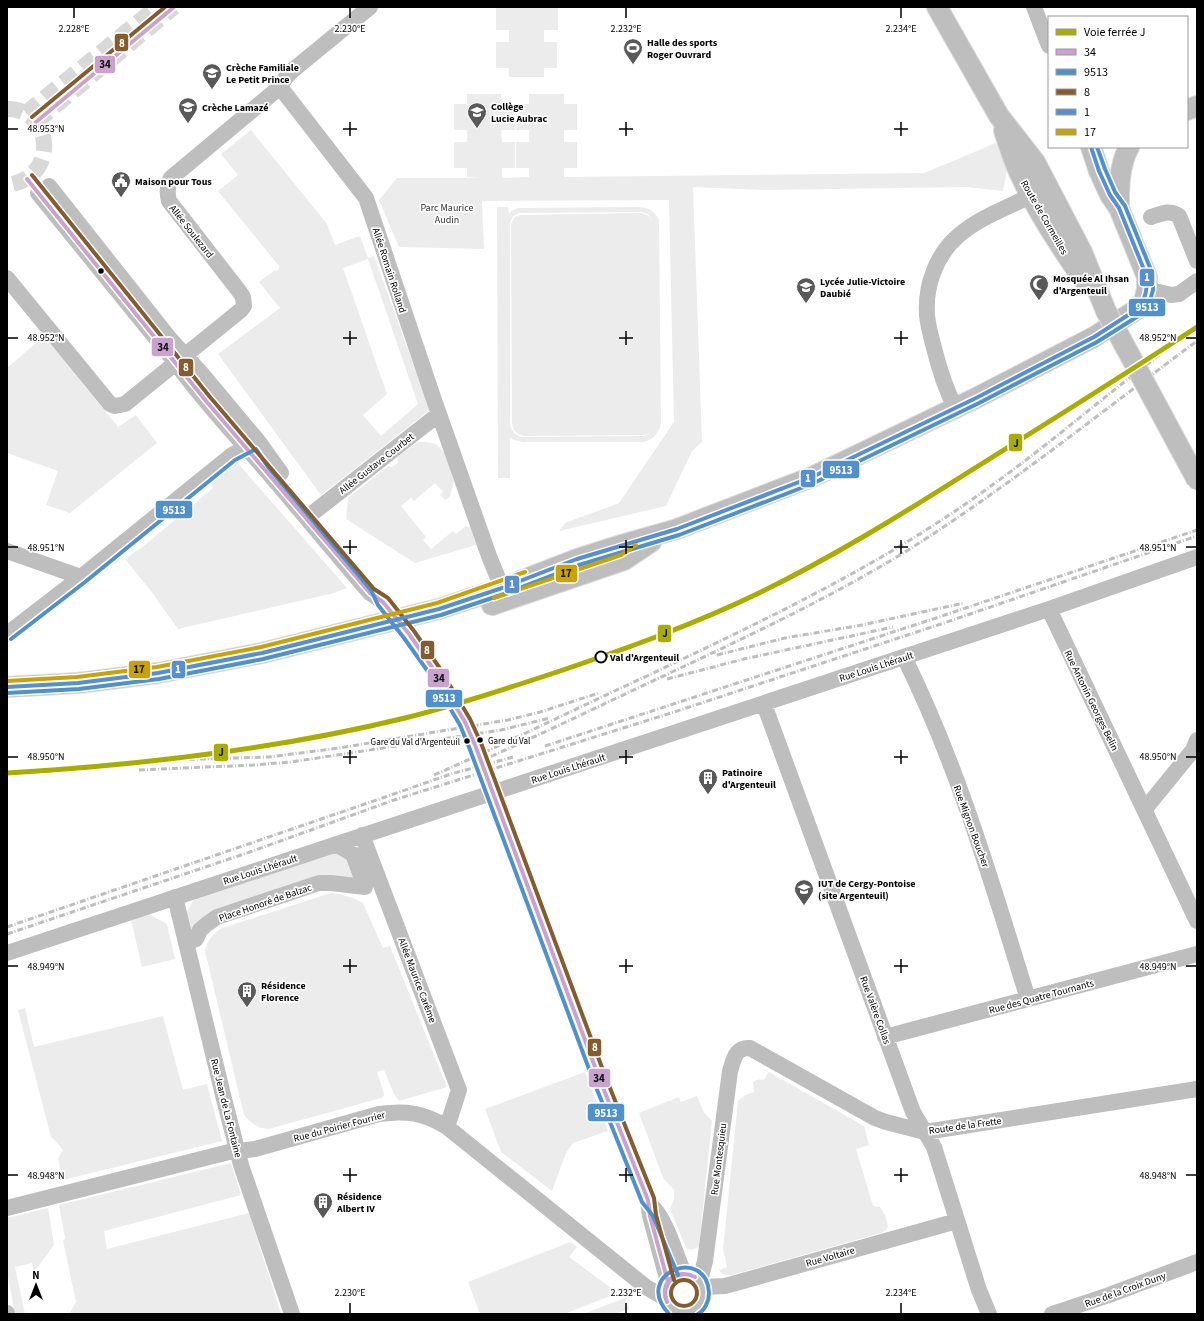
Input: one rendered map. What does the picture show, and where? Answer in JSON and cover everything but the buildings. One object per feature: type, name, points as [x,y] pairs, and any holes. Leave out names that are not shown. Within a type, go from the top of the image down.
[{"type":"main road","name":"Route de Cormeilles","points":[[937,7],[999,116],[1035,162],[1082,252],[1106,311],[1197,480]]},
{"type":"main road","name":"Route de Cormeilles","points":[[999,116],[1019,172],[1031,196],[1069,258],[1106,311]]},
{"type":"main road","points":[[7,687],[78,683],[158,673],[262,653],[439,609],[502,588],[577,559],[662,534],[812,477],[976,398],[1094,337],[1139,308],[1144,301],[1147,289],[1147,277],[1120,208],[1110,195],[1091,148]]},
{"type":"main road","points":[[1120,208],[1120,176],[1125,156],[1129,148]]},
{"type":"main road","points":[[367,627],[435,622],[505,601],[624,560],[662,534]]},
{"type":"street","points":[[280,87],[286,77],[293,70],[370,7]]},
{"type":"street","points":[[1034,7],[1048,43]]},
{"type":"street","name":"Allée Soulezard","points":[[7,278],[110,404],[115,406],[126,404],[244,306],[239,292],[169,201],[168,184],[174,174],[280,87]]},
{"type":"street","name":"Allée Romain Rolland","points":[[280,87],[366,198],[438,414],[502,588]]},
{"type":"street","points":[[955,407],[948,393],[938,364],[927,316],[928,289],[933,273],[943,253],[957,236],[982,220],[1048,186]]},
{"type":"street","points":[[44,190],[181,359],[190,383],[228,429],[252,444],[273,463],[376,587],[383,602],[409,634],[434,670],[465,722],[475,745],[596,1068],[648,1200],[650,1216],[668,1282]]},
{"type":"street","points":[[1151,217],[1166,212],[1174,213],[1178,216],[1197,262]]},
{"type":"street","points":[[1147,289],[1167,294],[1180,294],[1197,281]]},
{"type":"street","name":"Allée Gustave Courbet","points":[[314,512],[438,414]]},
{"type":"street","points":[[7,634],[80,578],[232,455],[252,444]]},
{"type":"street","points":[[252,444],[370,593],[383,602]]},
{"type":"street","points":[[7,551],[80,578]]},
{"type":"street","name":"Rue Louis Lhérault","points":[[7,953],[764,704],[1049,609],[1197,557]]},
{"type":"street","name":"Rue Antonin Georges Belin","points":[[1049,609],[1197,921]]},
{"type":"street","name":"Rue Mignon Boucher","points":[[904,657],[920,690],[952,771],[988,870],[1028,999]]},
{"type":"street","name":"Rue Valère Collas","points":[[764,704],[913,1112],[934,1147],[979,1290],[989,1314]]},
{"type":"street","points":[[1145,809],[1193,750],[1197,740]]},
{"type":"street","points":[[336,844],[353,854],[360,836]]},
{"type":"street","name":"Allée Maurice Carême","points":[[360,836],[459,1090],[447,1127]]},
{"type":"street","name":"Place Honoré de Balzac","points":[[186,943],[196,939],[204,927],[217,917],[318,883],[365,887],[353,854]]},
{"type":"street","name":"Rue Jean de La Fontaine","points":[[175,897],[238,1152],[259,1219],[292,1314]]},
{"type":"street","name":"Rue des Quatre Tournants","points":[[885,1037],[1197,954]]},
{"type":"street","name":"Route de la Frette","points":[[750,1048],[875,1118],[925,1132],[1197,1088]]},
{"type":"street","name":"Rue Montesquieu","points":[[701,1284],[730,1071],[737,1052],[741,1049],[750,1048]]},
{"type":"street","name":"Rue du Poirier Fourrier","points":[[7,1208],[229,1152],[255,1149],[379,1114],[395,1111],[411,1113],[432,1118],[447,1127],[646,1287],[665,1298]]},
{"type":"street","points":[[648,1200],[658,1213],[684,1274]]},
{"type":"street","name":"Rue Voltaire","points":[[701,1284],[725,1286],[957,1221]]},
{"type":"street","name":"Rue de la Croix Duny","points":[[1052,1314],[1109,1295],[1197,1262]]},
{"type":"street","points":[[684,1274],[695,1277],[701,1284],[704,1294],[701,1310],[684,1313],[673,1309],[668,1305],[665,1298],[666,1287],[672,1278],[684,1274]]},
{"type":"green space","points":[[496,7],[558,7],[558,30],[544,30],[544,42],[557,42],[557,68],[544,68],[544,77],[509,77],[509,68],[496,68],[496,42],[509,42],[509,30],[496,30]]},
{"type":"green space","name":"Parc Maurice Audin","points":[[467,94],[501,94],[502,104],[515,104],[515,130],[501,130],[502,142],[515,142],[515,168],[502,168],[502,178],[529,177],[529,168],[516,168],[516,142],[529,142],[529,130],[516,130],[516,104],[529,104],[529,94],[564,94],[564,104],[577,104],[577,130],[564,130],[564,142],[577,142],[577,168],[564,168],[564,177],[924,173],[996,143],[1007,170],[1003,191],[967,187],[766,190],[693,187],[702,442],[692,451],[666,506],[559,531],[565,523],[619,503],[674,422],[669,200],[482,201],[484,249],[399,247],[379,200],[397,178],[478,178],[467,177],[467,168],[454,168],[454,142],[467,142],[467,130],[454,130],[454,104],[467,104]]},
{"type":"green space","points":[[251,130],[327,224],[335,245],[360,236],[368,258],[374,256],[430,410],[321,495],[218,354],[280,308],[259,282],[275,270],[276,271],[279,269],[279,266],[218,191],[238,175],[221,154]],"holes":[[[368,259],[418,404],[381,436],[363,415],[387,394],[343,268]]]},
{"type":"green space","points":[[497,207],[508,207],[509,214],[511,211],[518,208],[637,207],[650,210],[659,220],[661,423],[659,430],[651,439],[644,442],[523,442],[514,440],[510,437],[510,478],[498,478]],"holes":[[[642,212],[649,215],[653,223],[649,216],[642,213],[521,215],[515,217],[511,224],[513,428],[518,434],[523,436],[644,435],[651,433],[644,436],[522,437],[517,435],[513,431],[510,424],[510,223],[513,216],[519,213]]]},
{"type":"green space","points":[[44,336],[118,427],[136,415],[157,443],[70,513],[46,505],[58,471],[7,453],[7,368]]},
{"type":"green space","points":[[418,442],[436,444],[445,453],[454,481],[450,497],[445,500],[440,495],[443,492],[435,483],[414,501],[411,498],[401,506],[426,537],[423,540],[431,549],[453,531],[456,534],[466,526],[471,528],[476,545],[415,563],[346,519],[348,498],[388,466],[392,467],[398,463],[397,457]]},
{"type":"green space","points":[[235,460],[347,588],[334,593],[178,629],[151,591],[125,559],[145,545],[213,488],[208,481]]},
{"type":"green space","points":[[343,849],[354,878],[322,880],[191,935],[186,914],[195,897]]},
{"type":"green space","points":[[331,893],[353,898],[363,903],[383,948],[390,946],[447,1087],[399,1101],[394,1094],[384,1070],[377,1072],[384,1094],[381,1098],[269,1129],[261,1128],[252,1123],[244,1115],[205,951],[206,947],[216,932],[222,928]]},
{"type":"green space","points":[[149,914],[167,924],[175,959],[142,967],[131,920]]},
{"type":"green space","points":[[25,1008],[34,1047],[163,1016],[183,1090],[207,1084],[222,1141],[63,1180],[58,1159],[63,1150],[51,1137],[18,1010]]},
{"type":"green space","points":[[585,1072],[608,1131],[573,1143],[566,1153],[552,1191],[501,1152],[485,1109]]},
{"type":"green space","points":[[769,1072],[864,1126],[869,1145],[856,1149],[873,1206],[880,1207],[885,1215],[888,1227],[881,1233],[732,1275],[724,1275],[719,1270],[727,1267],[723,1249],[738,1101],[745,1095],[754,1092],[753,1082],[756,1080],[764,1080]]},
{"type":"green space","points":[[697,1096],[703,1111],[712,1121],[699,1246],[690,1250],[686,1248],[670,1209],[674,1199],[674,1190],[663,1178],[639,1113],[679,1097],[681,1102]]},
{"type":"green space","points":[[231,1163],[241,1195],[104,1231],[107,1249],[249,1213],[281,1314],[69,1314],[76,1302],[63,1241],[65,1238],[59,1205]]},
{"type":"green space","points":[[48,1208],[54,1245],[34,1272],[32,1263],[15,1267],[25,1314],[15,1314],[7,1272],[7,1218]]},
{"type":"green space","points":[[570,1242],[577,1247],[569,1257],[618,1293],[564,1314],[480,1314],[468,1282]]},
{"type":"green space","points":[[625,1298],[629,1309],[615,1314],[583,1314]]},
{"type":"tunnel","points":[[26,113],[157,7]]},
{"type":"tunnel","points":[[36,122],[174,7]]},
{"type":"tunnel","points":[[7,109],[22,112],[34,119],[41,131],[44,144],[43,158],[36,170],[24,180],[7,185]]},
{"type":"railway","points":[[434,775],[723,640],[834,584],[870,564],[940,521],[987,489],[1033,455],[1146,365],[1197,328]]},
{"type":"railway","points":[[481,761],[762,629],[877,569],[943,527],[1017,476],[1197,341]]},
{"type":"railway","points":[[545,746],[939,617],[1197,530]]},
{"type":"railway","points":[[7,934],[250,852],[394,800],[668,714],[941,624],[1197,536]]},
{"type":"railway","points":[[717,655],[785,638],[862,625],[964,603]]},
{"type":"railway","points":[[667,679],[744,659],[893,627]]},
{"type":"railway","points":[[134,763],[169,760],[269,757],[339,748],[508,720],[540,712],[599,693]]},
{"type":"railway","points":[[139,770],[291,762],[501,730],[550,718]]},
{"type":"railway","points":[[7,927],[451,774],[513,757]]},
{"type":"rail line","name":"J","points":[[7,773],[157,761],[257,747],[356,729],[405,718],[463,702],[560,671],[636,644],[735,604],[786,580],[839,551],[890,521],[1111,383],[1197,327]]},
{"type":"transit line","name":"8","points":[[32,117],[165,7]]},
{"type":"transit line","name":"34","points":[[36,122],[174,7]]},
{"type":"transit line","name":"1","points":[[7,687],[78,683],[158,673],[262,653],[439,609],[502,588],[577,559],[677,529],[812,477],[976,398],[1094,337],[1139,308],[1145,297],[1147,277],[1119,208],[1110,195],[1099,171],[1091,148]]},
{"type":"transit line","name":"9513","points":[[7,693],[79,689],[159,679],[263,659],[441,615],[504,594],[579,565],[679,535],[814,483],[979,403],[1097,342],[1143,313],[1149,304],[1153,290],[1153,275],[1125,206],[1115,192],[1097,148]]},
{"type":"transit line","name":"8","points":[[32,175],[210,397],[374,589],[388,598],[414,631],[439,667],[470,719],[481,743],[604,1073],[654,1198],[656,1215],[674,1280]]},
{"type":"transit line","name":"34","points":[[27,179],[206,401],[370,593],[383,602],[409,634],[434,670],[465,722],[475,745],[598,1075],[648,1200],[650,1216],[668,1282]]},
{"type":"transit line","name":"9513","points":[[11,639],[85,582],[235,460],[256,449],[268,467],[371,590],[378,605],[429,673],[460,725],[592,1077],[642,1202],[653,1216],[678,1275]]},
{"type":"transit line","name":"17","points":[[494,598],[621,555],[636,545]]},
{"type":"transit line","name":"17","points":[[7,681],[77,677],[157,667],[261,647],[437,603],[525,572]]},
{"type":"transit line","name":"9513","points":[[669,1314],[660,1299],[659,1287],[664,1277],[674,1270],[685,1268],[697,1270],[705,1278],[709,1293],[708,1299],[705,1308],[698,1314]]},
{"type":"transit line","name":"34","points":[[667,1302],[665,1289],[667,1283],[671,1279],[682,1274],[688,1274],[695,1277]]},
{"type":"transit line","name":"34","points":[[667,1302],[665,1295],[666,1289],[668,1283],[672,1279],[682,1274],[695,1277]]},
{"type":"transit line","name":"8","points":[[684,1280],[693,1284],[697,1293],[693,1302],[684,1306],[675,1302],[671,1293],[675,1284],[684,1280]]},
{"type":"place","name":"Halle des sports Roger Ouvrard","points":[[633,65]]},
{"type":"place","name":"Crèche Familiale Le Petit Prince","points":[[212,90]]},
{"type":"place","name":"Crèche Lamazé","points":[[188,124]]},
{"type":"place","name":"Collège Lucie Aubrac","points":[[477,129]]},
{"type":"place","name":"Maison pour Tous","points":[[121,198]]},
{"type":"place","name":"Mosquée Al Ihsan d'Argenteuil","points":[[1039,301]]},
{"type":"place","name":"Lycée Julie-Victoire Daubié","points":[[806,304]]},
{"type":"place","name":"Val d'Argenteuil","points":[[601,657]]},
{"type":"place","name":"Gare du Val","points":[[480,740]]},
{"type":"place","name":"Gare du Val d'Argenteuil","points":[[467,741]]},
{"type":"place","name":"Patinoire d'Argenteuil","points":[[708,795]]},
{"type":"place","name":"IUT de Cergy-Pontoise (site Argenteuil)","points":[[804,906]]},
{"type":"place","name":"Résidence Florence","points":[[247,1008]]},
{"type":"place","name":"Résidence Albert IV","points":[[323,1219]]}]
